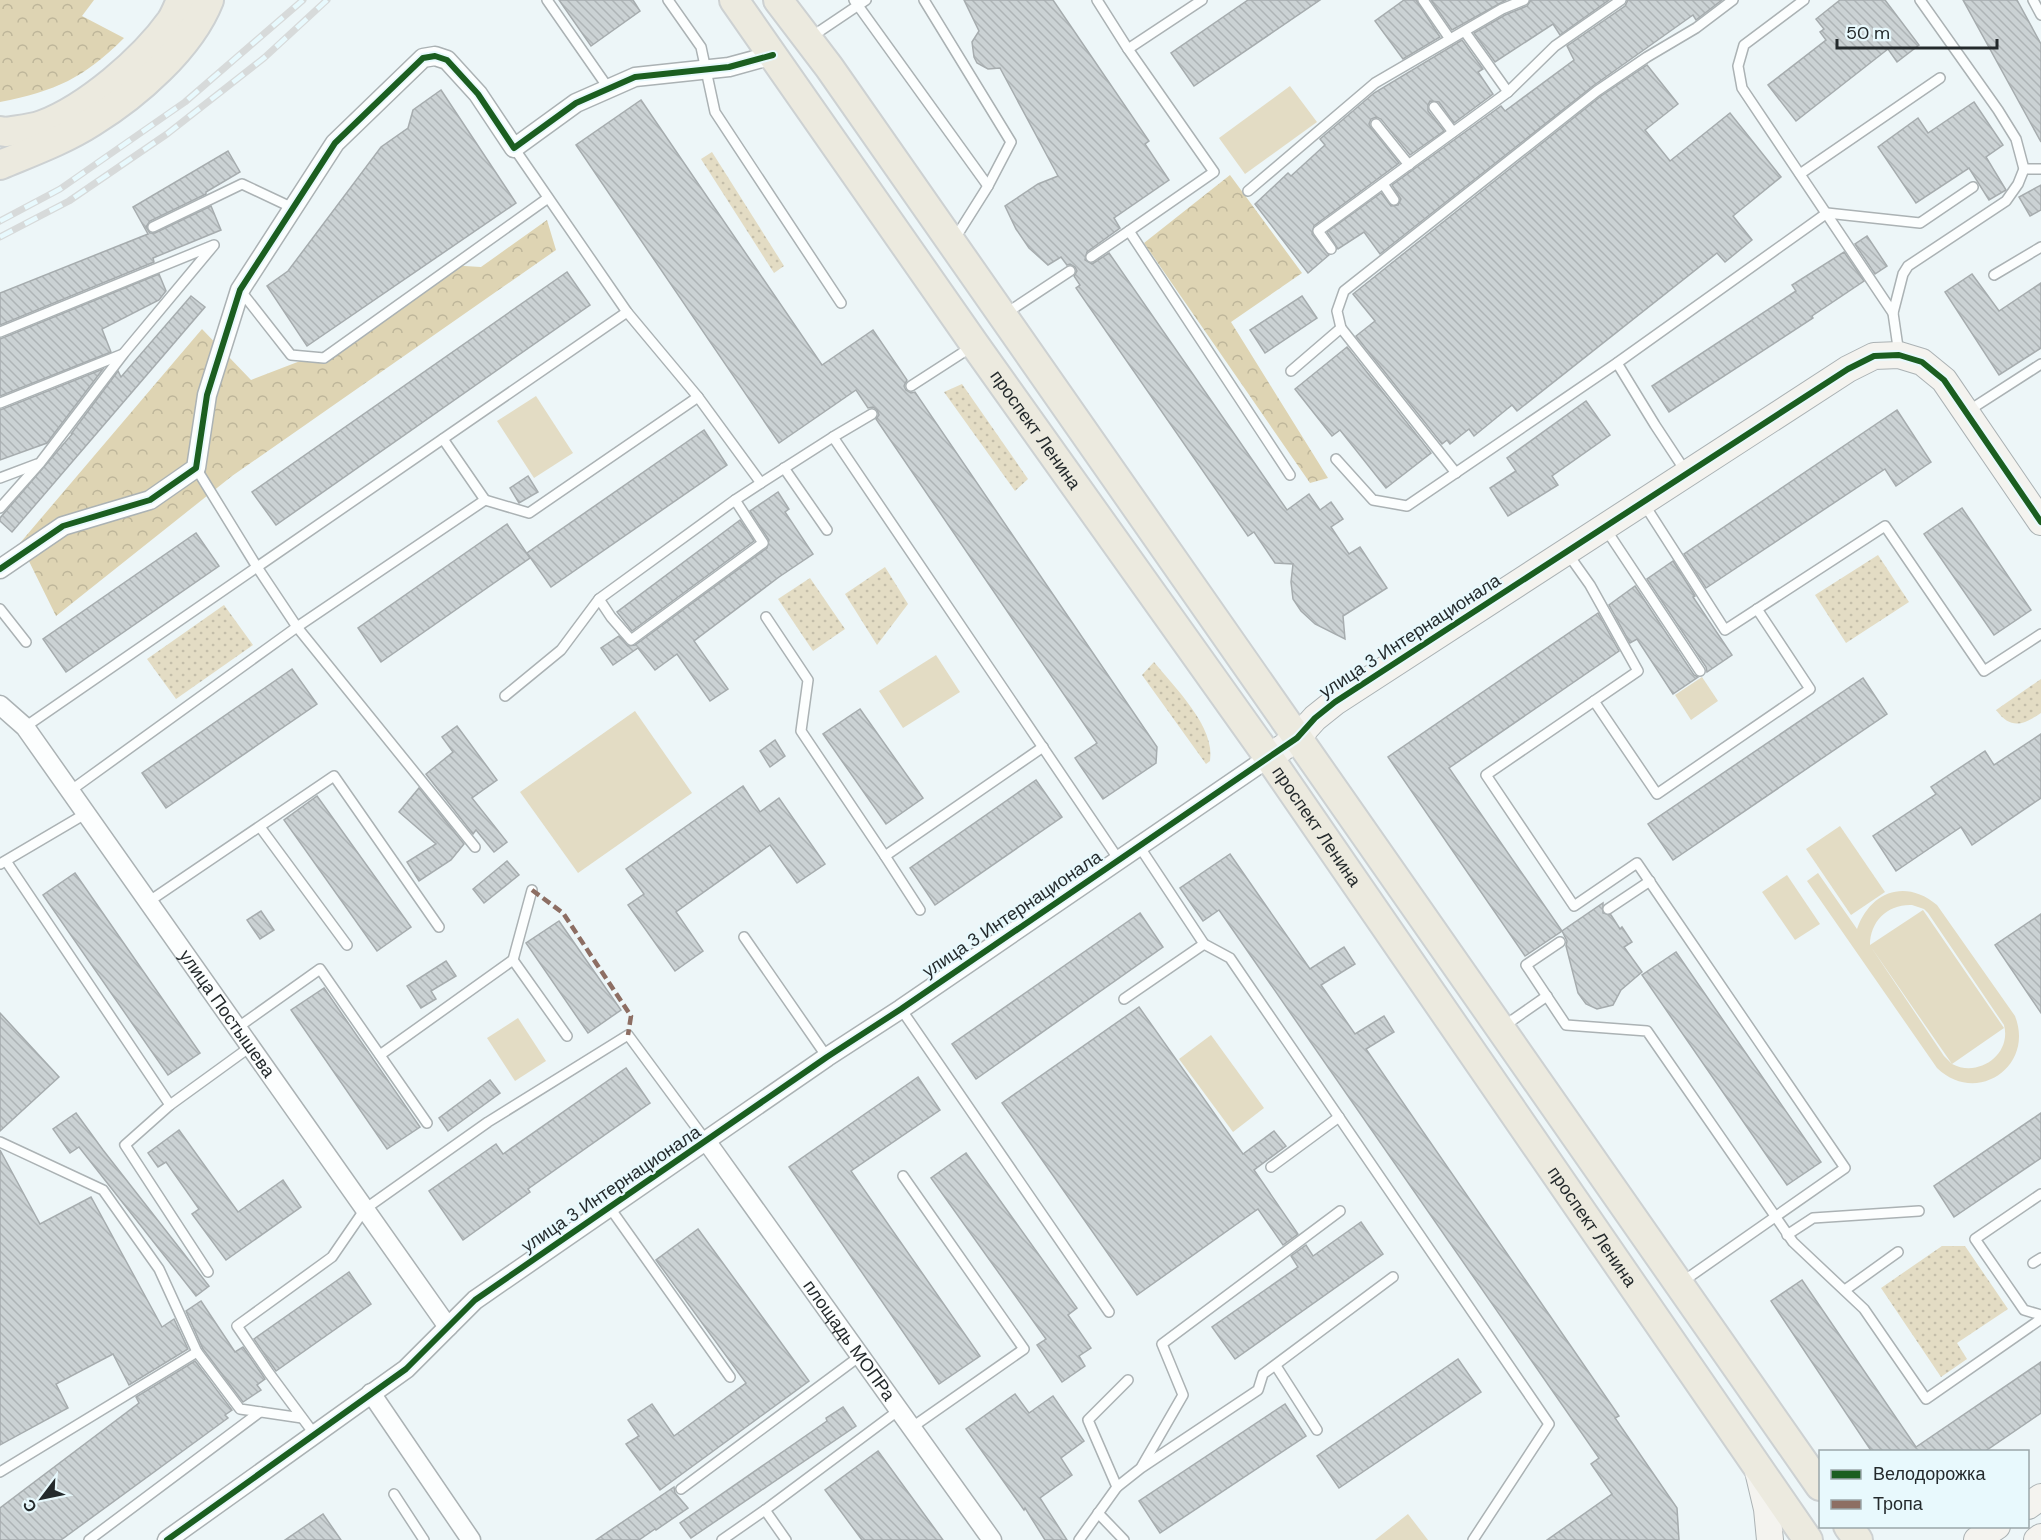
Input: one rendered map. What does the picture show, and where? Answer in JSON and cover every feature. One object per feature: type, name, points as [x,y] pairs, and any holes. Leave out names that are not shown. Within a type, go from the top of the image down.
[{"type":"main road","points":[[0,131],[40,126],[73,111],[123,72],[148,48],[172,20],[181,0]]},
{"type":"main road","points":[[0,165],[40,149],[93,122],[135,90],[169,60],[192,32],[209,0]]},
{"type":"main road","name":"проспект Ленина","points":[[734,0],[1268,758],[1808,1540]]},
{"type":"main road","name":"проспект Ленина","points":[[778,0],[952,243],[1297,738],[1503,1027],[1819,1483]]},
{"type":"main road","points":[[772,55],[807,39]]},
{"type":"main road","points":[[1849,1528],[1858,1540]]},
{"type":"street","points":[[0,569],[63,526],[150,500],[196,468],[207,395],[240,290],[334,143],[423,58],[435,56],[447,60],[478,94],[514,148],[576,103],[635,77],[729,67],[772,55]]},
{"type":"street","points":[[1899,355],[1922,362],[1944,380],[2041,522]]},
{"type":"street","name":"улица 3 Интернационала","points":[[167,1540],[406,1368],[475,1300],[827,1057],[901,1009],[1297,738],[1315,718],[1335,702],[1848,369],[1874,356],[1899,355]]},
{"type":"street","name":"улица Постышева","points":[[0,705],[25,728],[448,1327]]},
{"type":"street","name":"площадь МОПРа","points":[[707,1142],[992,1540]]},
{"type":"street","points":[[371,1393],[471,1540]]},
{"type":"street","points":[[1756,1462],[1767,1509],[1770,1540]]},
{"type":"street","points":[[1977,1540],[1995,1528]]},
{"type":"street","points":[[2037,1540],[2041,1537]]},
{"type":"lane","points":[[547,0],[609,88]]},
{"type":"lane","points":[[668,0],[701,47],[715,112],[842,303]]},
{"type":"lane","points":[[924,0],[1011,142],[988,186],[952,243]]},
{"type":"lane","points":[[1091,258],[1214,172],[1128,49],[1097,0]]},
{"type":"lane","points":[[1128,49],[1202,0]]},
{"type":"lane","points":[[1423,0],[1450,39]]},
{"type":"lane","points":[[1496,0],[1502,9]]},
{"type":"lane","points":[[1248,191],[1376,83],[1502,9],[1524,0]]},
{"type":"lane","points":[[1331,249],[1318,231],[1508,92],[1555,46],[1621,0]]},
{"type":"lane","points":[[1456,473],[1341,328],[1338,311],[1344,291],[1597,91],[1647,57],[1696,28],[1733,0]]},
{"type":"lane","points":[[1804,0],[1744,45],[1738,66],[1742,88],[1893,313]]},
{"type":"lane","points":[[1899,355],[1893,313],[1903,274],[1908,266],[2006,201],[2018,184],[2024,169],[2016,139],[1920,0]]},
{"type":"lane","points":[[2033,0],[2041,15]]},
{"type":"lane","points":[[807,39],[859,2],[988,186]]},
{"type":"lane","points":[[1466,32],[1508,92]]},
{"type":"lane","points":[[1800,174],[1940,78]]},
{"type":"lane","points":[[1434,108],[1453,132]]},
{"type":"lane","points":[[1376,124],[1409,165]]},
{"type":"lane","points":[[514,148],[627,312],[698,397],[761,483]]},
{"type":"lane","points":[[2024,169],[2041,169]]},
{"type":"lane","points":[[153,227],[242,184],[293,208]]},
{"type":"lane","points":[[1383,184],[1394,200]]},
{"type":"lane","points":[[1336,459],[1373,500],[1407,506],[1617,363],[1827,213],[1920,223],[1973,187]]},
{"type":"lane","points":[[240,290],[291,355],[324,358],[548,198]]},
{"type":"lane","points":[[1129,231],[1290,475]]},
{"type":"lane","points":[[0,332],[214,245],[124,353],[40,463],[0,508]]},
{"type":"lane","points":[[1994,275],[2041,247]]},
{"type":"lane","points":[[1002,315],[1070,271]]},
{"type":"lane","points":[[25,728],[627,312]]},
{"type":"lane","points":[[1292,370],[1341,328]]},
{"type":"lane","points":[[911,386],[975,345]]},
{"type":"lane","points":[[0,404],[124,353]]},
{"type":"lane","points":[[1617,363],[1654,425],[1688,474]]},
{"type":"lane","points":[[1966,412],[2041,364]]},
{"type":"lane","points":[[443,439],[485,500],[529,513],[698,397]]},
{"type":"lane","points":[[505,696],[561,650],[599,599],[735,500],[872,414]]},
{"type":"lane","points":[[833,437],[1119,860]]},
{"type":"lane","points":[[0,478],[40,463]]},
{"type":"lane","points":[[196,468],[297,627],[476,847]]},
{"type":"lane","points":[[784,468],[827,530]]},
{"type":"lane","points":[[70,791],[297,627],[485,500]]},
{"type":"lane","points":[[599,599],[631,640],[763,543],[735,500]]},
{"type":"lane","points":[[1643,502],[1725,630],[1885,526],[1984,672],[2041,634]]},
{"type":"lane","points":[[1604,527],[1700,671]]},
{"type":"lane","points":[[1567,551],[1590,585],[1638,671],[1486,775],[1574,906],[1636,863],[1845,1168],[1680,1283]]},
{"type":"lane","points":[[0,609],[26,642]]},
{"type":"lane","points":[[1594,701],[1657,794],[1810,689],[1757,609]]},
{"type":"lane","points":[[766,617],[808,680],[801,731],[920,910]]},
{"type":"lane","points":[[885,856],[1043,747]]},
{"type":"lane","points":[[148,903],[334,777],[440,927]]},
{"type":"lane","points":[[86,814],[3,862],[170,1105]]},
{"type":"lane","points":[[260,826],[346,945]]},
{"type":"lane","points":[[1139,846],[1204,944],[1230,958],[1550,1424],[1473,1540]]},
{"type":"lane","points":[[1608,909],[1650,881]]},
{"type":"lane","points":[[380,1055],[513,960],[532,890]]},
{"type":"lane","points":[[744,937],[827,1057]]},
{"type":"lane","points":[[1560,942],[1526,965],[1566,1025],[1647,1031],[1787,1235],[1864,1309],[1926,1398],[2041,1317]]},
{"type":"lane","points":[[1124,999],[1204,944]]},
{"type":"lane","points":[[513,960],[567,1036]]},
{"type":"lane","points":[[237,1028],[320,969],[427,1124]]},
{"type":"lane","points":[[1503,1027],[1546,996]]},
{"type":"lane","points":[[901,1009],[1109,1312]]},
{"type":"lane","points":[[315,1435],[237,1326],[332,1257],[365,1209],[488,1122],[628,1035],[707,1142]]},
{"type":"lane","points":[[208,1272],[125,1144],[170,1105],[250,1047]]},
{"type":"lane","points":[[1271,1167],[1339,1117]]},
{"type":"lane","points":[[0,1142],[103,1190],[159,1269],[197,1352],[240,1409],[302,1418]]},
{"type":"lane","points":[[903,1176],[1024,1349],[911,1428]]},
{"type":"lane","points":[[2041,1194],[1975,1239],[2024,1310],[2041,1317]]},
{"type":"lane","points":[[610,1208],[730,1377]]},
{"type":"lane","points":[[1141,1468],[1183,1395],[1162,1344],[1340,1211]]},
{"type":"lane","points":[[1787,1235],[1813,1218],[1920,1211]]},
{"type":"lane","points":[[1845,1290],[1898,1252]]},
{"type":"lane","points":[[1079,1540],[1117,1487],[1141,1468],[1258,1390],[1263,1374],[1393,1277]]},
{"type":"lane","points":[[0,1472],[197,1352]]},
{"type":"lane","points":[[681,1489],[860,1356]]},
{"type":"lane","points":[[1276,1365],[1317,1430]]},
{"type":"lane","points":[[1117,1487],[1088,1420],[1128,1380]]},
{"type":"lane","points":[[721,1540],[899,1410]]},
{"type":"lane","points":[[89,1540],[260,1412]]},
{"type":"lane","points":[[394,1494],[423,1540]]},
{"type":"lane","points":[[765,1510],[786,1540]]},
{"type":"lane","points":[[1098,1513],[1124,1540]]},
{"type":"shaded area","points":[[1290,86],[1317,122],[1245,174],[1219,138]]},
{"type":"shaded area","points":[[712,152],[784,266],[774,273],[701,159]]},
{"type":"shaded area","points":[[962,384],[1028,479],[1015,491],[944,392]]},
{"type":"shaded area","points":[[536,396],[573,453],[534,478],[497,421]]},
{"type":"shaded area","points":[[1878,555],[1909,602],[1846,643],[1815,595]]},
{"type":"shaded area","points":[[885,567],[908,604],[877,645],[845,594]]},
{"type":"shaded area","points":[[810,578],[845,629],[813,651],[778,599]]},
{"type":"shaded area","points":[[224,605],[253,645],[176,699],[147,659]]},
{"type":"shaded area","points":[[936,655],[960,692],[903,728],[879,691]]},
{"type":"shaded area","points":[[1154,662],[1200,721],[1210,748],[1210,761],[1206,764],[1142,675]]},
{"type":"shaded area","points":[[1702,677],[1718,701],[1691,720],[1675,695]]},
{"type":"shaded area","points":[[2041,679],[2041,713],[2017,724],[2007,721],[1996,710]]},
{"type":"shaded area","points":[[635,711],[692,793],[578,873],[520,792]]},
{"type":"shaded area","points":[[1840,826],[1885,892],[1851,915],[1806,849]]},
{"type":"shaded area","points":[[1818,873],[1857,929],[1870,906],[1890,893],[1913,892],[1937,905],[2015,1016],[2019,1034],[2017,1051],[2009,1065],[1998,1075],[1984,1082],[1968,1083],[1952,1079],[1937,1068],[1807,881]],"holes":[[[1903,905],[1924,909],[2004,1025],[2005,1036],[2003,1046],[1991,1061],[1972,1068],[1962,1068],[1952,1064],[2004,1028],[1923,910],[1870,945],[1873,928],[1882,916],[1895,907]],[[1871,947],[1952,1064],[1944,1056]]]},
{"type":"shaded area","points":[[1787,875],[1820,924],[1795,940],[1762,892]]},
{"type":"shaded area","points":[[518,1018],[546,1061],[515,1081],[487,1038]]},
{"type":"shaded area","points":[[1211,1035],[1264,1108],[1233,1132],[1179,1059]]},
{"type":"shaded area","points":[[1942,1246],[1965,1246],[2008,1309],[1957,1343],[1967,1359],[1941,1377],[1881,1288]]},
{"type":"shaded area","points":[[1408,1514],[1428,1540],[1375,1540]]},
{"type":"green space","points":[[0,0],[94,0],[82,16],[124,38],[96,63],[68,81],[37,93],[0,102]]},
{"type":"green space","points":[[1230,175],[1302,273],[1231,322],[1328,478],[1310,483],[1144,243]]},
{"type":"green space","points":[[547,220],[556,250],[232,476],[56,616],[20,543],[202,329],[251,380],[334,348],[448,265],[481,267]]},
{"type":"building","points":[[559,0],[633,0],[640,11],[591,46]]},
{"type":"building","points":[[964,0],[1053,0],[1149,141],[1145,144],[1169,180],[1114,218],[1120,228],[1087,252],[1085,260],[1092,264],[1109,253],[1287,510],[1309,494],[1320,510],[1331,502],[1343,519],[1331,527],[1349,554],[1360,547],[1387,588],[1343,616],[1345,639],[1315,624],[1301,611],[1293,599],[1291,582],[1293,564],[1275,563],[1254,532],[1248,536],[1076,288],[1080,285],[1074,276],[1077,271],[1075,267],[1067,265],[1061,257],[1048,265],[1029,248],[1016,229],[1005,206],[1038,184],[1058,176],[1000,68],[988,69],[977,63],[972,42],[979,31]]},
{"type":"building","points":[[1248,0],[1320,0],[1194,86],[1171,53]]},
{"type":"building","points":[[1404,0],[1416,0],[1440,37],[1403,59],[1375,21]]},
{"type":"building","points":[[1431,0],[1506,0],[1452,30]]},
{"type":"building","points":[[1531,0],[1609,0],[1560,35],[1553,24],[1495,62],[1474,33],[1505,15],[1527,6]]},
{"type":"building","points":[[1628,0],[1722,0],[1696,20],[1693,15],[1593,86],[1380,254],[1364,232],[1338,249],[1327,232],[1381,193],[1391,206],[1398,205],[1401,199],[1392,185],[1501,106],[1505,111],[1574,60],[1567,46],[1625,6]]},
{"type":"building","points":[[1840,0],[1885,0],[1919,45],[1897,62],[1888,49],[1796,121],[1768,85],[1826,40],[1820,32],[1824,29],[1816,19]]},
{"type":"building","points":[[1963,0],[2017,0],[2041,44],[2041,142]]},
{"type":"building","points":[[1462,40],[1483,69],[1478,72],[1493,94],[1454,123],[1439,102],[1430,101],[1428,111],[1444,131],[1410,155],[1381,119],[1376,117],[1371,119],[1369,124],[1371,128],[1399,163],[1314,226],[1312,234],[1329,255],[1308,273],[1255,204],[1288,173],[1291,176],[1325,145],[1320,139],[1374,93]]},
{"type":"building","points":[[1647,65],[1678,104],[1645,130],[1670,161],[1730,113],[1781,177],[1733,216],[1752,240],[1725,262],[1717,253],[1517,411],[1512,405],[1474,436],[1469,429],[1450,444],[1447,440],[1442,444],[1356,336],[1375,321],[1353,294],[1601,96]]},
{"type":"building","points":[[441,90],[516,203],[307,346],[267,286],[288,271],[381,147],[408,128],[413,110]]},
{"type":"building","points":[[641,100],[822,365],[873,330],[907,380],[904,386],[906,390],[911,393],[915,392],[1157,747],[1156,763],[1103,799],[1075,758],[1097,743],[876,419],[879,415],[877,410],[873,407],[868,408],[856,390],[779,443],[576,145]]},
{"type":"building","points":[[1974,102],[2003,145],[1986,157],[2006,190],[1989,200],[1969,168],[1916,203],[1878,147],[1918,118],[1928,133]]},
{"type":"building","points":[[228,151],[240,172],[206,194],[150,221],[146,227],[150,233],[155,233],[211,206],[221,230],[153,258],[154,262],[0,325],[0,293],[148,234],[133,207]]},
{"type":"building","points":[[2041,185],[2041,210],[2030,216],[2019,197]]},
{"type":"building","points":[[1867,236],[1887,266],[1875,274],[1855,244]]},
{"type":"building","points":[[1844,252],[1864,281],[1812,316],[1813,318],[1669,412],[1652,386],[1796,291],[1792,285]]},
{"type":"building","points":[[567,272],[590,305],[276,525],[252,492]]},
{"type":"building","points":[[159,274],[166,291],[159,300],[102,329],[111,352],[0,396],[0,339]]},
{"type":"building","points":[[1972,274],[1999,311],[2041,283],[2041,348],[1999,375],[1945,292]]},
{"type":"building","points":[[191,296],[205,307],[12,532],[0,521],[0,518],[73,433],[71,434],[118,371],[121,377]]},
{"type":"building","points":[[1302,296],[1317,318],[1265,353],[1250,330]]},
{"type":"building","points":[[1347,347],[1431,453],[1386,488],[1340,430],[1332,436],[1295,389]]},
{"type":"building","points":[[103,369],[47,443],[0,460],[0,410]]},
{"type":"building","points":[[1586,401],[1610,435],[1552,476],[1558,485],[1508,516],[1490,488],[1516,471],[1507,458]]},
{"type":"building","points":[[1897,410],[1931,462],[1896,486],[1885,469],[1706,588],[1684,554]]},
{"type":"building","points":[[704,430],[727,465],[551,587],[527,553]]},
{"type":"building","points":[[528,476],[538,492],[519,503],[510,488]]},
{"type":"building","points":[[778,492],[789,509],[785,512],[813,554],[694,641],[728,689],[710,701],[677,654],[655,670],[638,648],[613,665],[601,648],[619,636],[628,646],[635,645],[767,548],[769,540],[750,511]]},
{"type":"building","points":[[1962,508],[2031,610],[1994,635],[1924,534]]},
{"type":"building","points":[[740,520],[754,541],[632,631],[617,612]]},
{"type":"building","points":[[507,524],[530,558],[381,662],[358,628]]},
{"type":"building","points":[[196,533],[219,566],[66,672],[43,639]]},
{"type":"building","points":[[1673,561],[1695,596],[1693,597],[1732,655],[1707,672],[1706,667],[1647,579]]},
{"type":"building","points":[[1635,586],[1694,675],[1698,677],[1673,694],[1637,639],[1630,643],[1609,605]]},
{"type":"building","points":[[1598,613],[1619,651],[1449,768],[1562,931],[1525,956],[1388,757]]},
{"type":"building","points":[[292,669],[317,704],[166,808],[142,773]]},
{"type":"building","points":[[1863,678],[1887,714],[1673,860],[1648,824]]},
{"type":"building","points":[[860,709],[923,798],[886,824],[823,734]]},
{"type":"building","points":[[457,726],[497,780],[472,798],[507,842],[494,852],[476,830],[473,834],[426,774],[453,752],[442,737]]},
{"type":"building","points":[[2041,734],[2041,798],[1972,845],[1961,827],[1896,871],[1873,836],[1936,794],[1931,787],[1985,751],[1994,765]]},
{"type":"building","points":[[775,740],[785,756],[770,767],[760,751]]},
{"type":"building","points":[[1036,780],[1062,817],[935,905],[910,868]]},
{"type":"building","points":[[743,786],[760,812],[779,798],[825,864],[797,883],[770,845],[676,912],[703,951],[675,971],[628,905],[644,894],[626,869]]},
{"type":"building","points":[[419,788],[464,844],[451,860],[419,881],[407,862],[436,844],[399,812]]},
{"type":"building","points":[[317,796],[411,927],[377,951],[284,820]]},
{"type":"building","points":[[1230,854],[1310,969],[1344,947],[1355,964],[1321,985],[1355,1034],[1384,1016],[1394,1032],[1366,1049],[1619,1416],[1615,1418],[1677,1508],[1679,1540],[1547,1540],[1612,1494],[1591,1464],[1599,1458],[1219,910],[1203,921],[1180,888]]},
{"type":"building","points":[[507,861],[519,875],[484,903],[473,889]]},
{"type":"building","points":[[75,873],[200,1053],[168,1075],[43,895]]},
{"type":"building","points":[[1603,903],[1603,913],[1611,915],[1632,942],[1624,947],[1642,972],[1621,990],[1613,1005],[1597,1009],[1586,1004],[1578,993],[1566,946],[1567,941],[1562,931]]},
{"type":"building","points":[[261,911],[274,930],[260,939],[247,920]]},
{"type":"building","points":[[1140,913],[1163,947],[976,1079],[952,1044]]},
{"type":"building","points":[[2041,914],[2041,1013],[1995,945]]},
{"type":"building","points":[[559,921],[621,1010],[588,1033],[526,943]]},
{"type":"building","points":[[1676,952],[1821,1162],[1787,1185],[1642,975]]},
{"type":"building","points":[[446,961],[456,976],[431,991],[436,999],[421,1008],[407,986]]},
{"type":"building","points":[[324,988],[420,1127],[387,1149],[291,1010]]},
{"type":"building","points":[[1139,1007],[1243,1154],[1274,1131],[1286,1146],[1254,1170],[1298,1234],[1283,1245],[1258,1209],[1137,1295],[1002,1103]]},
{"type":"building","points":[[0,1013],[59,1077],[0,1131]]},
{"type":"building","points":[[626,1068],[650,1103],[528,1189],[530,1192],[463,1240],[429,1191],[496,1144],[503,1154]]},
{"type":"building","points":[[918,1077],[940,1110],[851,1171],[980,1356],[939,1384],[789,1167]]},
{"type":"building","points":[[490,1080],[500,1093],[448,1131],[439,1118]]},
{"type":"building","points":[[76,1113],[209,1286],[196,1296],[79,1147],[70,1153],[53,1129]]},
{"type":"building","points":[[2041,1113],[2041,1158],[1954,1217],[1934,1186]]},
{"type":"building","points":[[179,1130],[238,1212],[283,1180],[301,1207],[226,1260],[192,1214],[199,1209],[166,1162],[158,1167],[148,1153]]},
{"type":"building","points":[[0,1150],[40,1224],[91,1197],[162,1327],[174,1319],[188,1349],[129,1385],[113,1354],[56,1384],[68,1408],[0,1445]]},
{"type":"building","points":[[966,1153],[1077,1308],[1068,1315],[1091,1348],[1079,1356],[1085,1366],[1062,1382],[1037,1345],[1046,1339],[931,1178]]},
{"type":"building","points":[[1361,1222],[1383,1254],[1235,1359],[1212,1327],[1298,1267],[1291,1256],[1306,1245],[1313,1256]]},
{"type":"building","points":[[698,1229],[809,1381],[660,1490],[626,1444],[639,1436],[628,1420],[652,1404],[674,1436],[746,1383],[656,1260]]},
{"type":"building","points":[[349,1272],[371,1304],[276,1371],[254,1339]]},
{"type":"building","points":[[1802,1280],[1916,1447],[2041,1362],[2041,1413],[1987,1450],[1871,1450],[1771,1301]]},
{"type":"building","points":[[201,1301],[235,1352],[243,1347],[265,1379],[257,1385],[261,1390],[243,1402],[203,1349],[186,1311]]},
{"type":"building","points":[[1458,1359],[1481,1392],[1339,1488],[1317,1456]]},
{"type":"building","points":[[195,1361],[232,1410],[225,1415],[228,1418],[61,1540],[0,1540],[0,1508],[139,1403],[136,1397]]},
{"type":"building","points":[[1015,1394],[1029,1413],[1053,1396],[1084,1441],[1061,1458],[1072,1475],[1040,1498],[1067,1540],[1045,1540],[1025,1508],[1024,1510],[966,1429]]},
{"type":"building","points":[[1285,1404],[1306,1436],[1160,1533],[1139,1501]]},
{"type":"building","points":[[843,1407],[856,1426],[691,1538],[680,1523],[827,1421],[826,1418]]},
{"type":"building","points":[[878,1451],[943,1540],[862,1540],[825,1490]]},
{"type":"building","points":[[674,1487],[675,1493],[688,1508],[656,1530],[639,1540],[596,1540]]},
{"type":"building","points":[[323,1514],[341,1540],[285,1540]]},
{"type":"railway","points":[[0,221],[60,189],[185,102],[303,0]]},
{"type":"railway","points":[[0,237],[69,201],[167,134],[264,58],[327,0]]},
{"type":"marked path","points":[[532,890],[563,913],[631,1016],[628,1035]]},
{"type":"cycle path","points":[[0,569],[63,526],[150,500],[196,468],[207,395],[240,290],[335,143],[423,58],[435,56],[447,60],[478,94],[514,148],[576,103],[635,77],[729,67],[773,55]]},
{"type":"cycle path","points":[[167,1540],[406,1369],[475,1300],[827,1057],[901,1009],[1297,738],[1315,718],[1335,702],[1848,369],[1874,356],[1899,355],[1922,362],[1944,380],[2041,522]]}]
